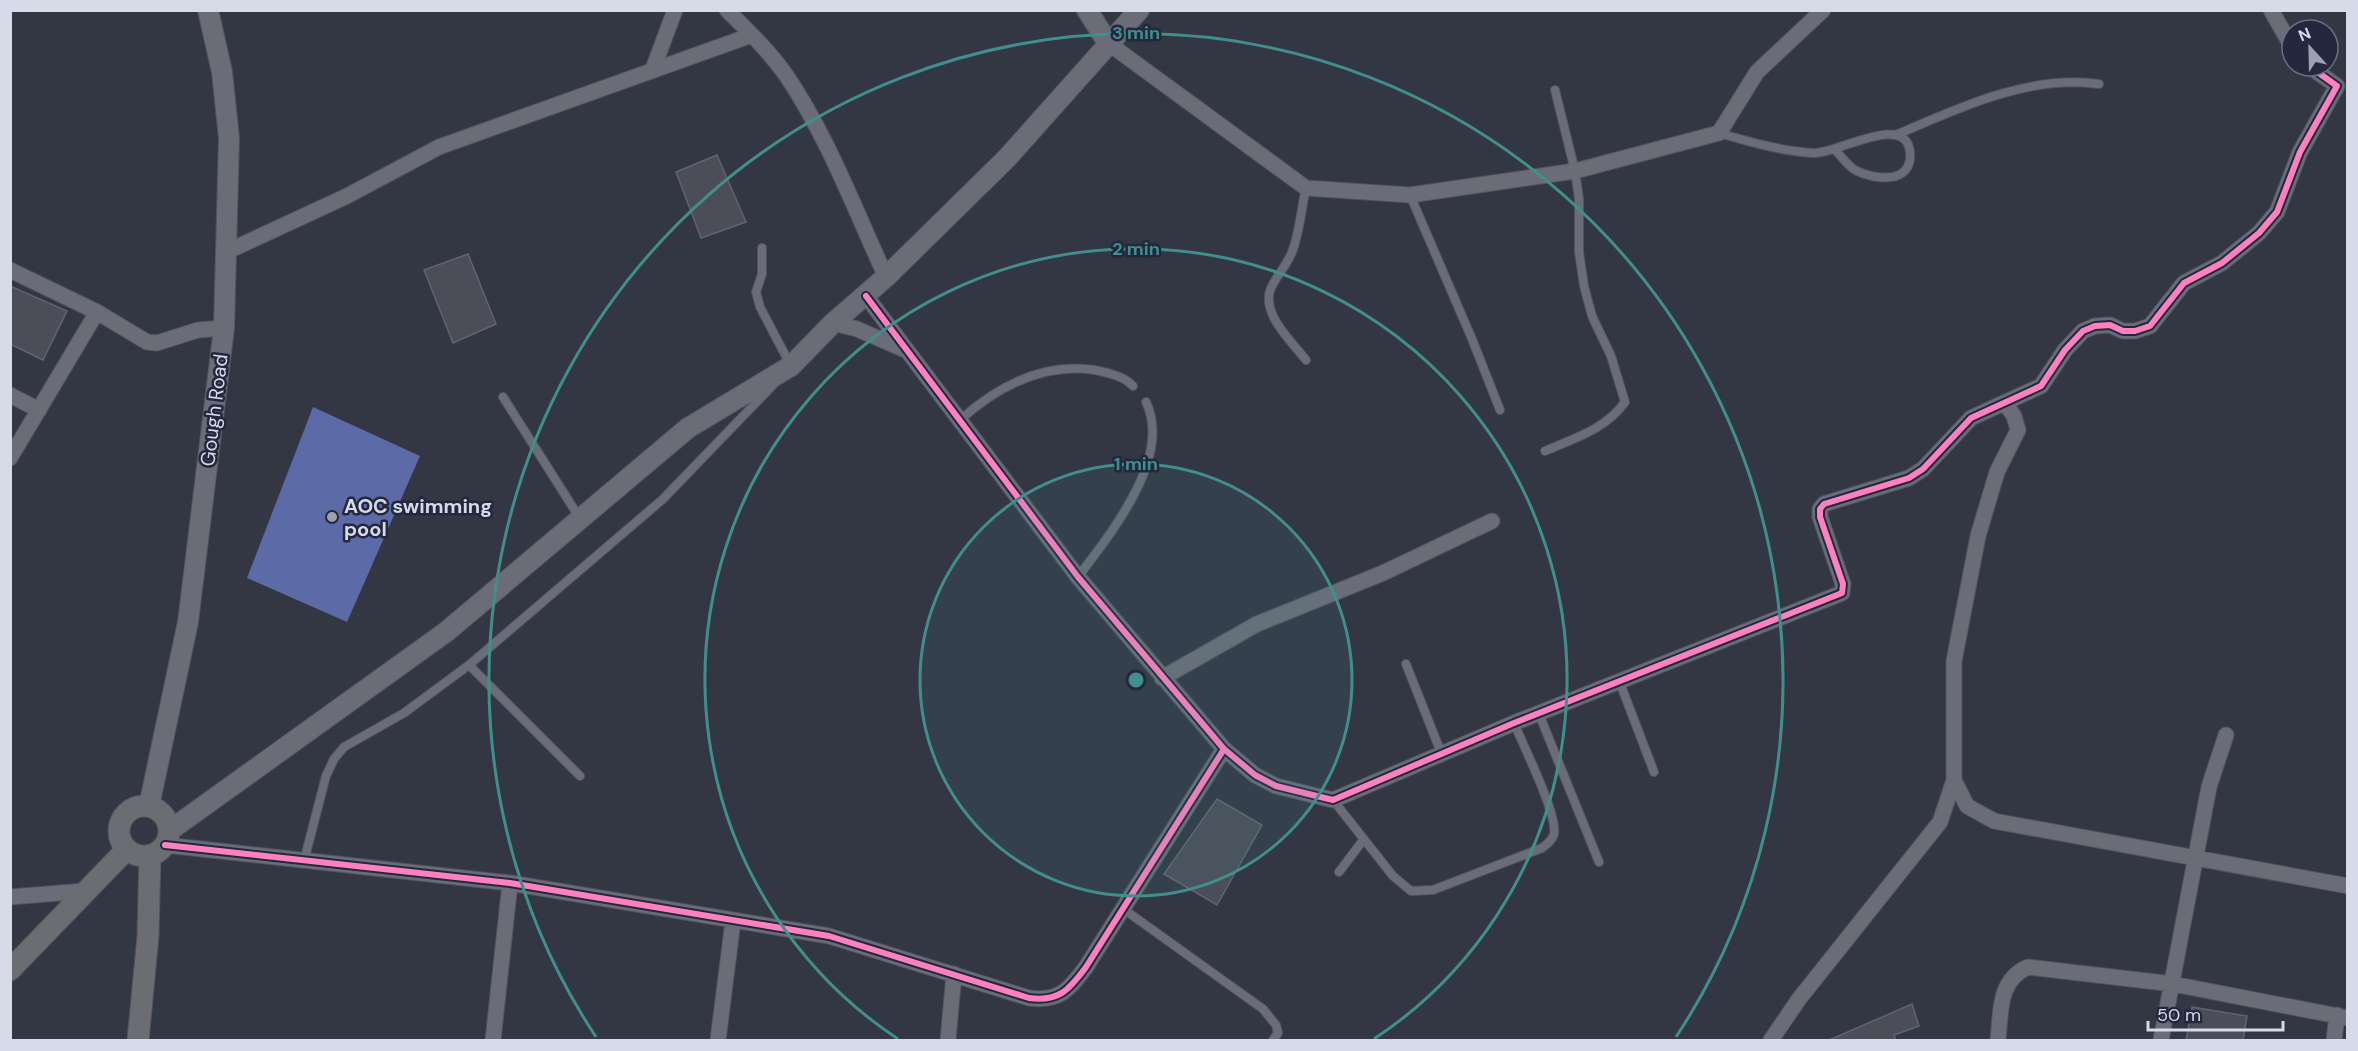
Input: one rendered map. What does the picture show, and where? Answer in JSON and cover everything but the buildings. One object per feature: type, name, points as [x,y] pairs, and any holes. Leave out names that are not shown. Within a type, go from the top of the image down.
[{"type":"main road","points":[[138,1041],[148,936],[162,844],[164,814],[149,806],[130,810],[121,822],[120,836],[127,849],[139,855],[162,844]]},
{"type":"main road","points":[[10,970],[127,849]]},
{"type":"street","name":"Gough Road","points":[[149,806],[188,622],[224,328],[224,252],[229,203],[229,138],[222,72],[207,10]]},
{"type":"street","points":[[653,69],[675,10]]},
{"type":"street","points":[[727,10],[752,35],[785,75],[806,109],[886,277]]},
{"type":"street","points":[[1087,10],[1108,44],[1306,188],[1410,195],[1575,171],[1719,134],[1757,72],[1823,10]]},
{"type":"street","points":[[2271,10],[2280,25]]},
{"type":"street","points":[[162,844],[446,632],[688,429],[792,366],[833,323],[866,296],[1007,158],[1133,13]]},
{"type":"street","points":[[224,252],[347,196],[439,147],[752,35]]},
{"type":"street","points":[[866,296],[1078,577],[1224,749],[1255,775],[1276,786],[1333,800],[1514,723],[1620,683],[1842,593],[1844,584],[1820,517],[1820,509],[1824,504],[1909,478],[1923,469],[1971,418],[2041,386],[2065,350],[2083,332],[2095,326],[2110,326],[2129,331],[2150,326],[2184,283],[2222,263],[2259,234],[2277,213],[2300,152],[2337,86],[2326,78]]},
{"type":"street","points":[[10,270],[97,312],[147,342],[158,344],[198,330],[224,328]]},
{"type":"street","points":[[10,458],[97,312]]},
{"type":"street","points":[[833,323],[857,329],[908,351]]},
{"type":"street","points":[[10,395],[39,410]]},
{"type":"street","points":[[1771,1041],[1799,999],[1940,822],[1953,780],[1954,661],[1960,623],[1978,536],[1994,482],[2018,430],[2014,416],[2005,403]]},
{"type":"street","points":[[1162,678],[1257,624],[1383,573],[1491,521]]},
{"type":"street","points":[[2161,1041],[2209,787],[2226,735]]},
{"type":"street","points":[[162,844],[510,883],[829,936],[1029,998],[1045,1000],[1057,997],[1073,984],[1224,749]]},
{"type":"street","points":[[1953,780],[1967,806],[1994,822],[2196,861],[2348,886]]},
{"type":"street","points":[[493,1041],[510,883]]},
{"type":"street","points":[[10,897],[85,891]]},
{"type":"street","points":[[718,1041],[733,921]]},
{"type":"street","points":[[1998,1041],[2007,983],[2016,972],[2028,968],[2173,984],[2342,1017],[2334,1041]]},
{"type":"street","points":[[948,1041],[954,974]]},
{"type":"lane","points":[[1719,134],[1776,148],[1815,154],[1836,151],[1880,134],[1896,135],[1964,107],[2031,87],[2060,82],[2099,84]]},
{"type":"lane","points":[[1545,451],[1599,427],[1615,416],[1625,402],[1611,356],[1592,316],[1584,285],[1579,252],[1577,220],[1579,199],[1575,171],[1556,90]]},
{"type":"lane","points":[[1836,151],[1853,169],[1874,178],[1889,179],[1900,174],[1908,166],[1910,151],[1904,140],[1896,135]]},
{"type":"lane","points":[[1306,188],[1296,242],[1270,290],[1269,300],[1272,316],[1306,360]]},
{"type":"lane","points":[[1410,195],[1500,410]]},
{"type":"lane","points":[[304,861],[326,776],[334,759],[344,747],[404,713],[469,665],[663,500],[792,366],[760,308],[756,292],[762,274],[762,248]]},
{"type":"lane","points":[[960,420],[983,400],[1010,384],[1051,370],[1084,369],[1104,372],[1124,378],[1133,386]]},
{"type":"lane","points":[[503,397],[580,518]]},
{"type":"lane","points":[[1078,577],[1122,518],[1134,494],[1153,436],[1154,422],[1146,402]]},
{"type":"lane","points":[[1406,664],[1442,755]]},
{"type":"lane","points":[[469,665],[580,776]]},
{"type":"lane","points":[[1620,683],[1654,772]]},
{"type":"lane","points":[[1539,714],[1599,862]]},
{"type":"lane","points":[[1333,800],[1403,887],[1422,892],[1542,848],[1552,840],[1554,834],[1552,815],[1514,723]]},
{"type":"lane","points":[[1339,872],[1364,839]]},
{"type":"lane","points":[[1122,908],[1263,1009],[1276,1025],[1278,1033],[1274,1041]]},
{"type":"water","name":"AOC swimming pool","points":[[313,407],[420,456],[347,622],[247,578]]},
{"type":"cycle path","points":[[1224,749],[1255,775],[1276,786],[1333,800],[1514,723],[1842,593],[1843,584],[1820,517],[1820,509],[1824,504],[1909,478],[1923,469],[1971,418],[2041,386],[2065,350],[2083,331],[2095,326],[2110,325],[2123,331],[2135,331],[2150,326],[2184,283],[2222,263],[2259,233],[2277,212],[2300,152],[2337,86],[2326,78]]},
{"type":"cycle path","points":[[165,845],[510,883],[829,936],[1029,998],[1048,998],[1062,993],[1086,967],[1224,749],[1078,577],[866,296]]},
{"type":"place","name":"AOC swimming pool","points":[[332,517]]}]
